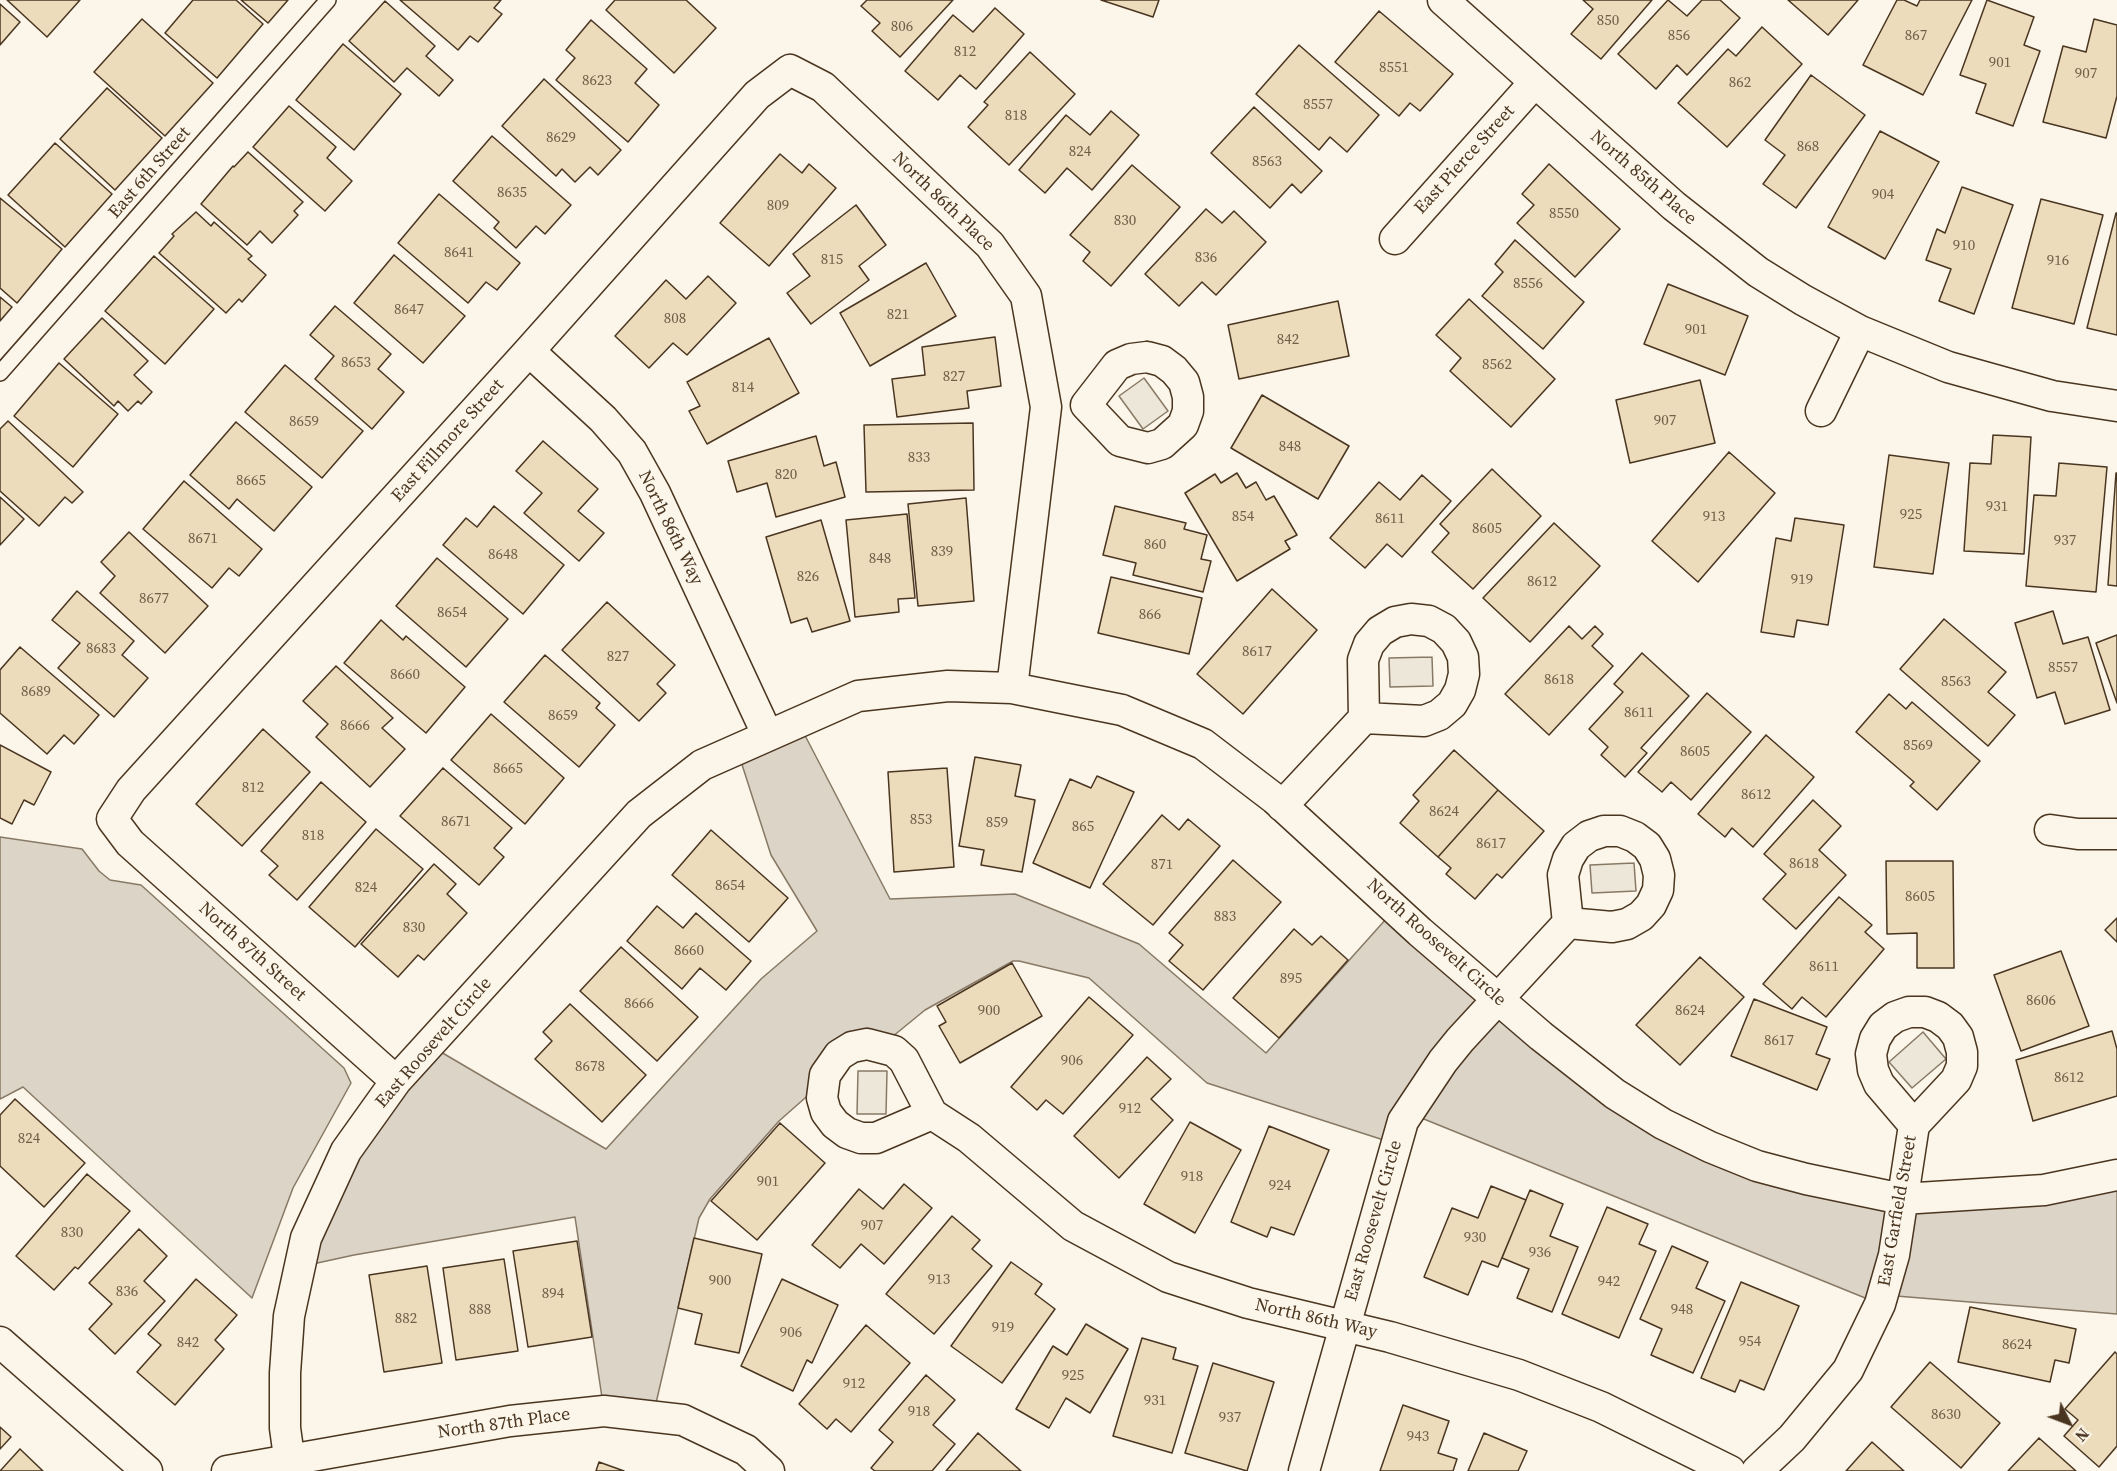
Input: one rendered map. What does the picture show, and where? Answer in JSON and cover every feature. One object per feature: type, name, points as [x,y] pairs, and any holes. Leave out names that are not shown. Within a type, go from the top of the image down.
[{"type":"street","name":"North 85th Place","points":[[1443,0],[1715,240],[1803,300],[1860,331],[1948,367],[2052,396],[2117,406]]},
{"type":"street","name":"East Fillmore Street","points":[[112,819],[131,790],[529,351],[757,95],[790,70]]},
{"type":"street","name":"North 86th Place","points":[[790,70],[823,87],[990,245],[1026,296],[1046,407],[1012,688]]},
{"type":"street","name":"East Pierce Street","points":[[1395,238],[1535,82]]},
{"type":"street","points":[[1821,411],[1860,331]]},
{"type":"street","name":"North 86th Way","points":[[529,351],[603,419],[632,452],[656,493],[767,734]]},
{"type":"street","points":[[1046,407],[1086,405]]},
{"type":"street","name":"North Roosevelt Circle","points":[[767,734],[858,696],[948,686],[1012,688],[1122,710],[1203,744],[1282,806],[1420,932],[1614,1094],[1663,1124],[1710,1147],[1758,1166],[1806,1179],[1902,1199],[2044,1190],[2117,1175]]},
{"type":"street","points":[[1282,806],[1364,718]]},
{"type":"street","name":"East Roosevelt Circle","points":[[289,1465],[285,1373],[289,1316],[306,1238],[345,1151],[396,1081],[639,814],[702,765],[767,734]]},
{"type":"street","name":"North 87th Street","points":[[112,819],[130,843],[396,1081]]},
{"type":"street","points":[[2050,830],[2078,834],[2117,834]]},
{"type":"street","name":"East Roosevelt Circle","points":[[1304,1471],[1403,1121],[1443,1061],[1568,923]]},
{"type":"street","name":"North 86th Way","points":[[932,1114],[969,1138],[1073,1226],[1168,1276],[1248,1303],[1345,1326],[1519,1375],[1601,1407],[1730,1471]]},
{"type":"street","name":"East Garfield Street","points":[[1757,1471],[1792,1438],[1848,1370],[1883,1295],[1894,1255],[1914,1125]]},
{"type":"street","points":[[0,1342],[147,1471]]},
{"type":"street","name":"North 87th Place","points":[[226,1471],[289,1465],[510,1422],[604,1411],[683,1420],[746,1450],[770,1471]]},
{"type":"lane","name":"East 6th Street","points":[[0,373],[328,0]]},
{"type":"shaded area","points":[[1144,378],[1168,411],[1143,429],[1119,396]]},
{"type":"shaded area","points":[[1432,657],[1433,686],[1390,687],[1389,658]]},
{"type":"shaded area","points":[[798,722],[890,899],[1015,894],[1139,944],[1266,1053],[1395,909],[1663,1124],[1902,1199],[2117,1175],[2117,1314],[1884,1295],[1880,1304],[1409,1113],[1396,1144],[1207,1083],[1089,978],[1019,961],[1013,961],[925,1010],[881,1046],[822,1083],[779,1121],[710,1199],[699,1218],[653,1416],[604,1411],[575,1217],[354,1255],[299,1267],[306,1238],[429,1045],[606,1149],[761,979],[817,931],[771,855],[737,749]]},
{"type":"shaded area","points":[[0,837],[82,849],[99,871],[110,880],[141,885],[344,1068],[351,1083],[293,1188],[252,1298],[23,1087],[0,1099]]},
{"type":"shaded area","points":[[1634,863],[1636,891],[1592,893],[1590,865]]},
{"type":"shaded area","points":[[1923,1032],[1946,1059],[1912,1088],[1889,1062]]},
{"type":"shaded area","points":[[858,1071],[887,1071],[886,1114],[857,1114]]},
{"type":"building","points":[[7,0],[80,0],[47,37]]},
{"type":"building","points":[[193,0],[236,0],[263,24],[217,78],[165,33]]},
{"type":"building","points":[[241,0],[288,0],[268,23]]},
{"type":"building","points":[[400,0],[501,0],[494,8],[502,14],[478,42],[470,36],[458,50]]},
{"type":"building","points":[[615,0],[686,0],[716,28],[674,73],[606,10]]},
{"type":"building","points":[[867,0],[953,0],[900,57],[872,31],[880,23],[861,6]]},
{"type":"building","points":[[1101,0],[1159,0],[1153,17]]},
{"type":"building","points":[[1583,0],[1652,0],[1601,59],[1571,34],[1593,9]]},
{"type":"building","points":[[1668,0],[1687,16],[1702,0],[1720,0],[1740,18],[1687,75],[1677,65],[1656,89],[1618,54]]},
{"type":"building","points":[[1788,0],[1858,0],[1828,35]]},
{"type":"building","points":[[1897,0],[1904,0],[1917,6],[1920,0],[1972,0],[1923,95],[1863,65]]},
{"type":"building","points":[[1987,0],[2034,17],[2024,45],[2040,51],[2013,126],[1976,113],[1986,84],[1960,75]]},
{"type":"building","points":[[385,1],[435,46],[426,56],[453,80],[439,96],[407,68],[394,82],[349,41]]},
{"type":"building","points":[[0,4],[20,22],[0,45]]},
{"type":"building","points":[[995,8],[1024,34],[976,89],[960,75],[938,100],[905,71],[953,15],[973,32]]},
{"type":"building","points":[[1379,11],[1453,74],[1420,111],[1410,103],[1399,116],[1335,62]]},
{"type":"building","points":[[142,19],[213,83],[165,136],[94,72]]},
{"type":"building","points":[[2094,19],[2117,25],[2117,96],[2106,138],[2043,122],[2063,46],[2086,52]]},
{"type":"building","points":[[591,20],[647,69],[635,83],[659,105],[628,142],[556,80],[575,58],[566,50]]},
{"type":"building","points":[[1762,27],[1802,64],[1727,147],[1678,103],[1728,49],[1736,56]]},
{"type":"building","points":[[343,44],[401,94],[354,150],[296,100]]},
{"type":"building","points":[[1299,45],[1379,115],[1347,152],[1330,137],[1319,150],[1256,94]]},
{"type":"building","points":[[1030,52],[1075,94],[1009,165],[968,127],[988,105],[984,102]]},
{"type":"building","points":[[1811,75],[1865,115],[1796,208],[1763,184],[1785,155],[1765,140]]},
{"type":"building","points":[[544,79],[621,150],[598,175],[590,167],[575,182],[562,169],[556,176],[502,126]]},
{"type":"building","points":[[107,88],[162,138],[115,190],[60,139]]},
{"type":"building","points":[[289,106],[336,147],[327,158],[352,181],[325,211],[253,147]]},
{"type":"building","points":[[1254,107],[1322,171],[1301,193],[1292,184],[1270,208],[1211,153]]},
{"type":"building","points":[[1111,111],[1139,135],[1092,190],[1067,168],[1045,193],[1019,170],[1066,115],[1090,135]]},
{"type":"building","points":[[1880,131],[1939,162],[1885,259],[1828,227]]},
{"type":"building","points":[[492,136],[571,205],[545,234],[536,226],[516,248],[494,228],[499,222],[453,181]]},
{"type":"building","points":[[55,143],[112,194],[65,247],[8,195]]},
{"type":"building","points":[[248,152],[303,202],[294,211],[298,215],[272,243],[260,231],[247,245],[201,204]]},
{"type":"building","points":[[780,154],[802,173],[809,164],[836,188],[769,266],[720,223]]},
{"type":"building","points":[[1549,164],[1620,229],[1575,277],[1517,223],[1534,205],[1522,194]]},
{"type":"building","points":[[1132,165],[1180,207],[1111,286],[1083,261],[1090,252],[1070,235]]},
{"type":"building","points":[[1962,187],[2013,205],[1974,314],[1939,301],[1951,269],[1926,260],[1937,229],[1945,233]]},
{"type":"building","points":[[439,194],[520,263],[497,290],[486,282],[468,303],[398,243]]},
{"type":"building","points":[[0,198],[62,249],[17,303],[0,288]]},
{"type":"building","points":[[2041,199],[2103,215],[2074,324],[2012,308]]},
{"type":"building","points":[[856,205],[886,245],[859,266],[869,280],[811,324],[787,293],[810,276],[793,254]]},
{"type":"building","points":[[1206,209],[1222,223],[1234,211],[1266,242],[1216,295],[1202,282],[1179,306],[1145,274]]},
{"type":"building","points":[[196,212],[211,226],[214,222],[252,256],[248,259],[266,275],[242,302],[239,299],[226,313],[159,253],[174,236],[172,234]]},
{"type":"building","points":[[2117,213],[2117,335],[2087,328]]},
{"type":"building","points":[[1515,240],[1584,302],[1543,349],[1482,296],[1503,272],[1495,264]]},
{"type":"building","points":[[394,255],[465,316],[423,363],[354,303]]},
{"type":"building","points":[[154,256],[214,309],[165,364],[105,311]]},
{"type":"building","points":[[926,263],[956,316],[870,366],[840,313]]},
{"type":"building","points":[[708,276],[736,303],[687,355],[673,343],[649,368],[615,336],[666,280],[686,299]]},
{"type":"building","points":[[1668,284],[1748,316],[1725,375],[1644,344]]},
{"type":"building","points":[[0,297],[12,307],[0,321]]},
{"type":"building","points":[[1469,299],[1555,379],[1511,427],[1450,371],[1461,358],[1436,335]]},
{"type":"building","points":[[1338,301],[1349,356],[1239,379],[1228,325]]},
{"type":"building","points":[[335,306],[391,354],[378,369],[404,392],[372,429],[315,379],[334,356],[310,335]]},
{"type":"building","points":[[102,318],[148,361],[134,375],[152,392],[141,404],[138,401],[128,411],[118,401],[114,406],[64,359]]},
{"type":"building","points":[[995,337],[1001,386],[967,391],[969,408],[897,417],[892,379],[925,375],[922,347]]},
{"type":"building","points":[[769,338],[799,393],[707,444],[689,411],[700,406],[687,382]]},
{"type":"building","points":[[59,363],[118,414],[73,467],[14,416]]},
{"type":"building","points":[[285,365],[363,431],[322,478],[245,412]]},
{"type":"building","points":[[1700,380],[1715,443],[1630,463],[1616,400]]},
{"type":"building","points":[[1262,395],[1349,446],[1318,499],[1231,448]]},
{"type":"building","points":[[8,421],[83,492],[72,503],[65,497],[39,526],[0,491],[0,429]]},
{"type":"building","points":[[236,422],[312,487],[274,531],[237,499],[229,509],[190,475]]},
{"type":"building","points":[[973,423],[974,490],[866,492],[864,425]]},
{"type":"building","points":[[1993,435],[2031,437],[2024,554],[1964,551],[1970,463],[1991,464]]},
{"type":"building","points":[[816,436],[824,466],[836,462],[845,497],[776,517],[767,483],[737,492],[728,461]]},
{"type":"building","points":[[543,441],[598,489],[578,511],[604,533],[579,561],[524,513],[542,493],[516,471]]},
{"type":"building","points":[[1729,452],[1775,493],[1698,582],[1652,541]]},
{"type":"building","points":[[1889,455],[1949,463],[1933,574],[1874,567]]},
{"type":"building","points":[[2059,463],[2107,467],[2096,592],[2026,586],[2034,495],[2056,496]]},
{"type":"building","points":[[1492,469],[1541,516],[1473,589],[1432,552],[1449,533],[1440,524]]},
{"type":"building","points":[[1237,473],[1246,488],[1256,482],[1266,500],[1274,496],[1297,535],[1285,541],[1290,549],[1237,581],[1185,493],[1215,474],[1221,483]]},
{"type":"building","points":[[2117,473],[2117,586],[2108,585]]},
{"type":"building","points":[[1422,475],[1451,501],[1402,557],[1387,544],[1365,568],[1330,538],[1379,482],[1400,500]]},
{"type":"building","points":[[184,481],[262,549],[239,576],[229,568],[212,588],[143,529]]},
{"type":"building","points":[[0,497],[24,519],[0,545]]},
{"type":"building","points":[[966,498],[974,601],[918,606],[908,504]]},
{"type":"building","points":[[494,506],[564,565],[523,614],[443,545],[466,518],[477,527]]},
{"type":"building","points":[[1115,506],[1186,523],[1184,529],[1207,535],[1201,559],[1211,561],[1203,592],[1133,575],[1136,563],[1103,555]]},
{"type":"building","points":[[907,514],[915,598],[898,599],[899,612],[855,617],[846,520]]},
{"type":"building","points":[[1795,518],[1844,525],[1828,625],[1797,620],[1794,637],[1761,632],[1776,538],[1791,541]]},
{"type":"building","points":[[821,520],[850,621],[812,632],[807,618],[791,623],[766,537]]},
{"type":"building","points":[[1554,523],[1600,566],[1530,642],[1483,598]]},
{"type":"building","points":[[129,532],[208,606],[165,653],[100,593],[115,576],[101,562]]},
{"type":"building","points":[[437,558],[508,619],[466,667],[396,606]]},
{"type":"building","points":[[1111,577],[1202,598],[1189,654],[1098,633]]},
{"type":"building","points":[[1272,589],[1317,630],[1243,714],[1197,674]]},
{"type":"building","points":[[77,591],[134,641],[122,655],[148,678],[114,717],[58,668],[80,643],[52,620]]},
{"type":"building","points":[[607,602],[675,665],[657,684],[666,693],[639,721],[562,650]]},
{"type":"building","points":[[2053,611],[2063,644],[2088,637],[2110,710],[2065,724],[2055,692],[2037,698],[2015,623]]},
{"type":"building","points":[[1944,619],[2006,672],[1988,692],[2015,715],[1988,746],[1900,669]]},
{"type":"building","points":[[381,620],[403,640],[406,636],[465,687],[426,733],[344,663]]},
{"type":"building","points":[[1569,626],[1582,639],[1595,626],[1603,634],[1592,646],[1613,666],[1549,735],[1505,694]]},
{"type":"building","points":[[2117,635],[2117,703],[2096,643]]},
{"type":"building","points":[[20,647],[99,715],[74,744],[64,735],[47,754],[0,713],[0,670]]},
{"type":"building","points":[[1642,653],[1689,696],[1641,748],[1647,753],[1625,777],[1601,755],[1608,747],[1589,729],[1623,692],[1614,684]]},
{"type":"building","points":[[545,655],[600,703],[596,708],[615,725],[579,767],[504,702]]},
{"type":"building","points":[[336,666],[393,718],[382,728],[405,749],[370,787],[316,737],[328,724],[303,701]]},
{"type":"building","points":[[1707,693],[1751,732],[1691,800],[1671,782],[1662,792],[1638,772]]},
{"type":"building","points":[[1889,694],[1906,709],[1912,702],[1980,761],[1937,810],[1910,786],[1914,782],[1856,732]]},
{"type":"building","points":[[491,714],[564,778],[525,824],[451,760]]},
{"type":"building","points":[[263,729],[310,772],[242,846],[196,804]]},
{"type":"building","points":[[1766,735],[1814,777],[1753,847],[1732,828],[1725,837],[1698,814]]},
{"type":"building","points":[[0,745],[51,772],[34,805],[24,800],[12,824],[0,818]]},
{"type":"building","points":[[1454,750],[1498,790],[1438,857],[1400,823],[1419,801],[1413,795]]},
{"type":"building","points":[[975,757],[1021,765],[1015,796],[1035,800],[1022,872],[981,865],[984,850],[959,846]]},
{"type":"building","points":[[443,768],[512,828],[494,848],[504,857],[479,885],[400,816]]},
{"type":"building","points":[[947,768],[954,867],[894,872],[888,772]]},
{"type":"building","points":[[1097,776],[1134,792],[1090,888],[1033,863],[1070,779],[1091,788]]},
{"type":"building","points":[[321,782],[366,822],[297,900],[269,875],[278,866],[261,851]]},
{"type":"building","points":[[1498,790],[1544,831],[1502,878],[1497,874],[1475,899],[1446,874],[1451,868],[1438,857]]},
{"type":"building","points":[[1813,800],[1841,826],[1819,850],[1846,875],[1796,929],[1763,899],[1786,874],[1764,854]]},
{"type":"building","points":[[1162,815],[1179,830],[1188,819],[1220,846],[1153,925],[1103,884]]},
{"type":"building","points":[[376,829],[423,869],[355,947],[309,907]]},
{"type":"building","points":[[711,830],[788,898],[749,942],[672,875]]},
{"type":"building","points":[[1233,860],[1281,902],[1203,990],[1169,961],[1183,945],[1169,933]]},
{"type":"building","points":[[1886,861],[1953,861],[1954,968],[1917,968],[1917,933],[1887,934]]},
{"type":"building","points":[[434,864],[456,884],[447,894],[467,913],[424,960],[418,955],[398,977],[361,944]]},
{"type":"building","points":[[1839,897],[1872,925],[1865,932],[1884,949],[1826,1017],[1802,997],[1792,1009],[1763,984]]},
{"type":"building","points":[[657,906],[683,928],[696,913],[751,961],[726,990],[700,968],[682,989],[627,941]]},
{"type":"building","points":[[2117,918],[2117,942],[2105,930]]},
{"type":"building","points":[[1294,929],[1312,945],[1321,936],[1348,960],[1279,1038],[1233,998]]},
{"type":"building","points":[[621,947],[698,1017],[657,1061],[580,991]]},
{"type":"building","points":[[2061,951],[2089,1026],[2021,1051],[1994,975]]},
{"type":"building","points":[[1700,957],[1744,997],[1680,1065],[1636,1025]]},
{"type":"building","points":[[1012,963],[1042,1016],[960,1063],[939,1026],[946,1022],[937,1006]]},
{"type":"building","points":[[1089,997],[1133,1035],[1063,1114],[1046,1100],[1037,1110],[1011,1087]]},
{"type":"building","points":[[1754,999],[1827,1027],[1816,1054],[1830,1059],[1817,1090],[1731,1056]]},
{"type":"building","points":[[570,1004],[646,1075],[602,1122],[535,1059],[552,1041],[543,1032]]},
{"type":"building","points":[[2112,1031],[2117,1049],[2117,1096],[2033,1121],[2016,1060]]},
{"type":"building","points":[[1147,1057],[1171,1079],[1151,1099],[1173,1120],[1119,1178],[1074,1136]]},
{"type":"building","points":[[15,1099],[85,1163],[44,1207],[0,1166],[0,1115]]},
{"type":"building","points":[[1190,1122],[1241,1150],[1195,1233],[1144,1204]]},
{"type":"building","points":[[780,1123],[825,1163],[757,1240],[711,1201]]},
{"type":"building","points":[[1269,1126],[1329,1150],[1294,1235],[1271,1227],[1267,1237],[1231,1222]]},
{"type":"building","points":[[87,1174],[130,1211],[78,1269],[75,1267],[54,1290],[16,1256]]},
{"type":"building","points":[[904,1184],[932,1208],[884,1264],[861,1244],[840,1268],[812,1245],[859,1189],[883,1209]]},
{"type":"building","points":[[1491,1186],[1526,1200],[1498,1267],[1482,1261],[1468,1295],[1424,1277],[1452,1208],[1478,1218]]},
{"type":"building","points":[[1530,1190],[1563,1204],[1550,1236],[1578,1247],[1552,1312],[1517,1298],[1529,1269],[1502,1258]]},
{"type":"building","points":[[1607,1207],[1648,1224],[1639,1244],[1656,1251],[1619,1338],[1562,1314]]},
{"type":"building","points":[[952,1216],[980,1240],[972,1249],[992,1266],[934,1334],[886,1294]]},
{"type":"building","points":[[139,1229],[167,1256],[144,1281],[165,1301],[115,1354],[89,1329],[112,1304],[89,1283]]},
{"type":"building","points":[[694,1238],[762,1254],[739,1353],[695,1344],[702,1314],[678,1308]]},
{"type":"building","points":[[577,1241],[592,1337],[528,1347],[513,1251]]},
{"type":"building","points":[[1672,1246],[1708,1262],[1696,1288],[1725,1301],[1693,1373],[1651,1355],[1662,1329],[1640,1319]]},
{"type":"building","points":[[504,1259],[518,1351],[456,1360],[443,1268]]},
{"type":"building","points":[[1011,1262],[1042,1284],[1035,1294],[1055,1309],[1002,1383],[951,1346]]},
{"type":"building","points":[[427,1266],[442,1363],[384,1372],[369,1275]]},
{"type":"building","points":[[196,1279],[237,1315],[215,1340],[224,1349],[175,1405],[137,1372],[161,1345],[148,1334]]},
{"type":"building","points":[[782,1279],[838,1305],[812,1363],[807,1360],[793,1391],[741,1366]]},
{"type":"building","points":[[1741,1282],[1799,1306],[1764,1390],[1740,1380],[1735,1392],[1701,1378]]},
{"type":"building","points":[[1970,1307],[2076,1329],[2069,1363],[2055,1360],[2050,1382],[1958,1362]]},
{"type":"building","points":[[1086,1324],[1128,1349],[1090,1413],[1066,1398],[1049,1428],[1016,1409],[1053,1346],[1067,1355]]},
{"type":"building","points":[[866,1325],[910,1363],[851,1432],[836,1419],[827,1429],[799,1404]]},
{"type":"building","points":[[1142,1338],[1176,1348],[1173,1359],[1198,1366],[1172,1453],[1113,1436]]},
{"type":"building","points":[[2115,1352],[2117,1354],[2117,1446],[2099,1467],[2064,1436],[2078,1420],[2065,1409]]},
{"type":"building","points":[[1930,1362],[2000,1423],[1961,1468],[1891,1407]]},
{"type":"building","points":[[1213,1363],[1274,1382],[1247,1471],[1185,1453]]},
{"type":"building","points":[[926,1375],[955,1400],[933,1425],[955,1444],[932,1471],[875,1471],[871,1468],[893,1442],[879,1430]]},
{"type":"building","points":[[1403,1405],[1449,1421],[1438,1453],[1457,1459],[1453,1471],[1380,1471]]},
{"type":"building","points":[[0,1427],[11,1437],[0,1449]]},
{"type":"building","points":[[978,1433],[1021,1471],[946,1471]]},
{"type":"building","points":[[1484,1433],[1527,1451],[1518,1471],[1468,1471]]},
{"type":"building","points":[[2039,1438],[2076,1471],[2008,1471]]},
{"type":"building","points":[[1872,1442],[1904,1471],[1846,1471]]},
{"type":"building","points":[[20,1449],[43,1471],[0,1471]]},
{"type":"building","points":[[599,1462],[624,1471],[596,1471]]}]
